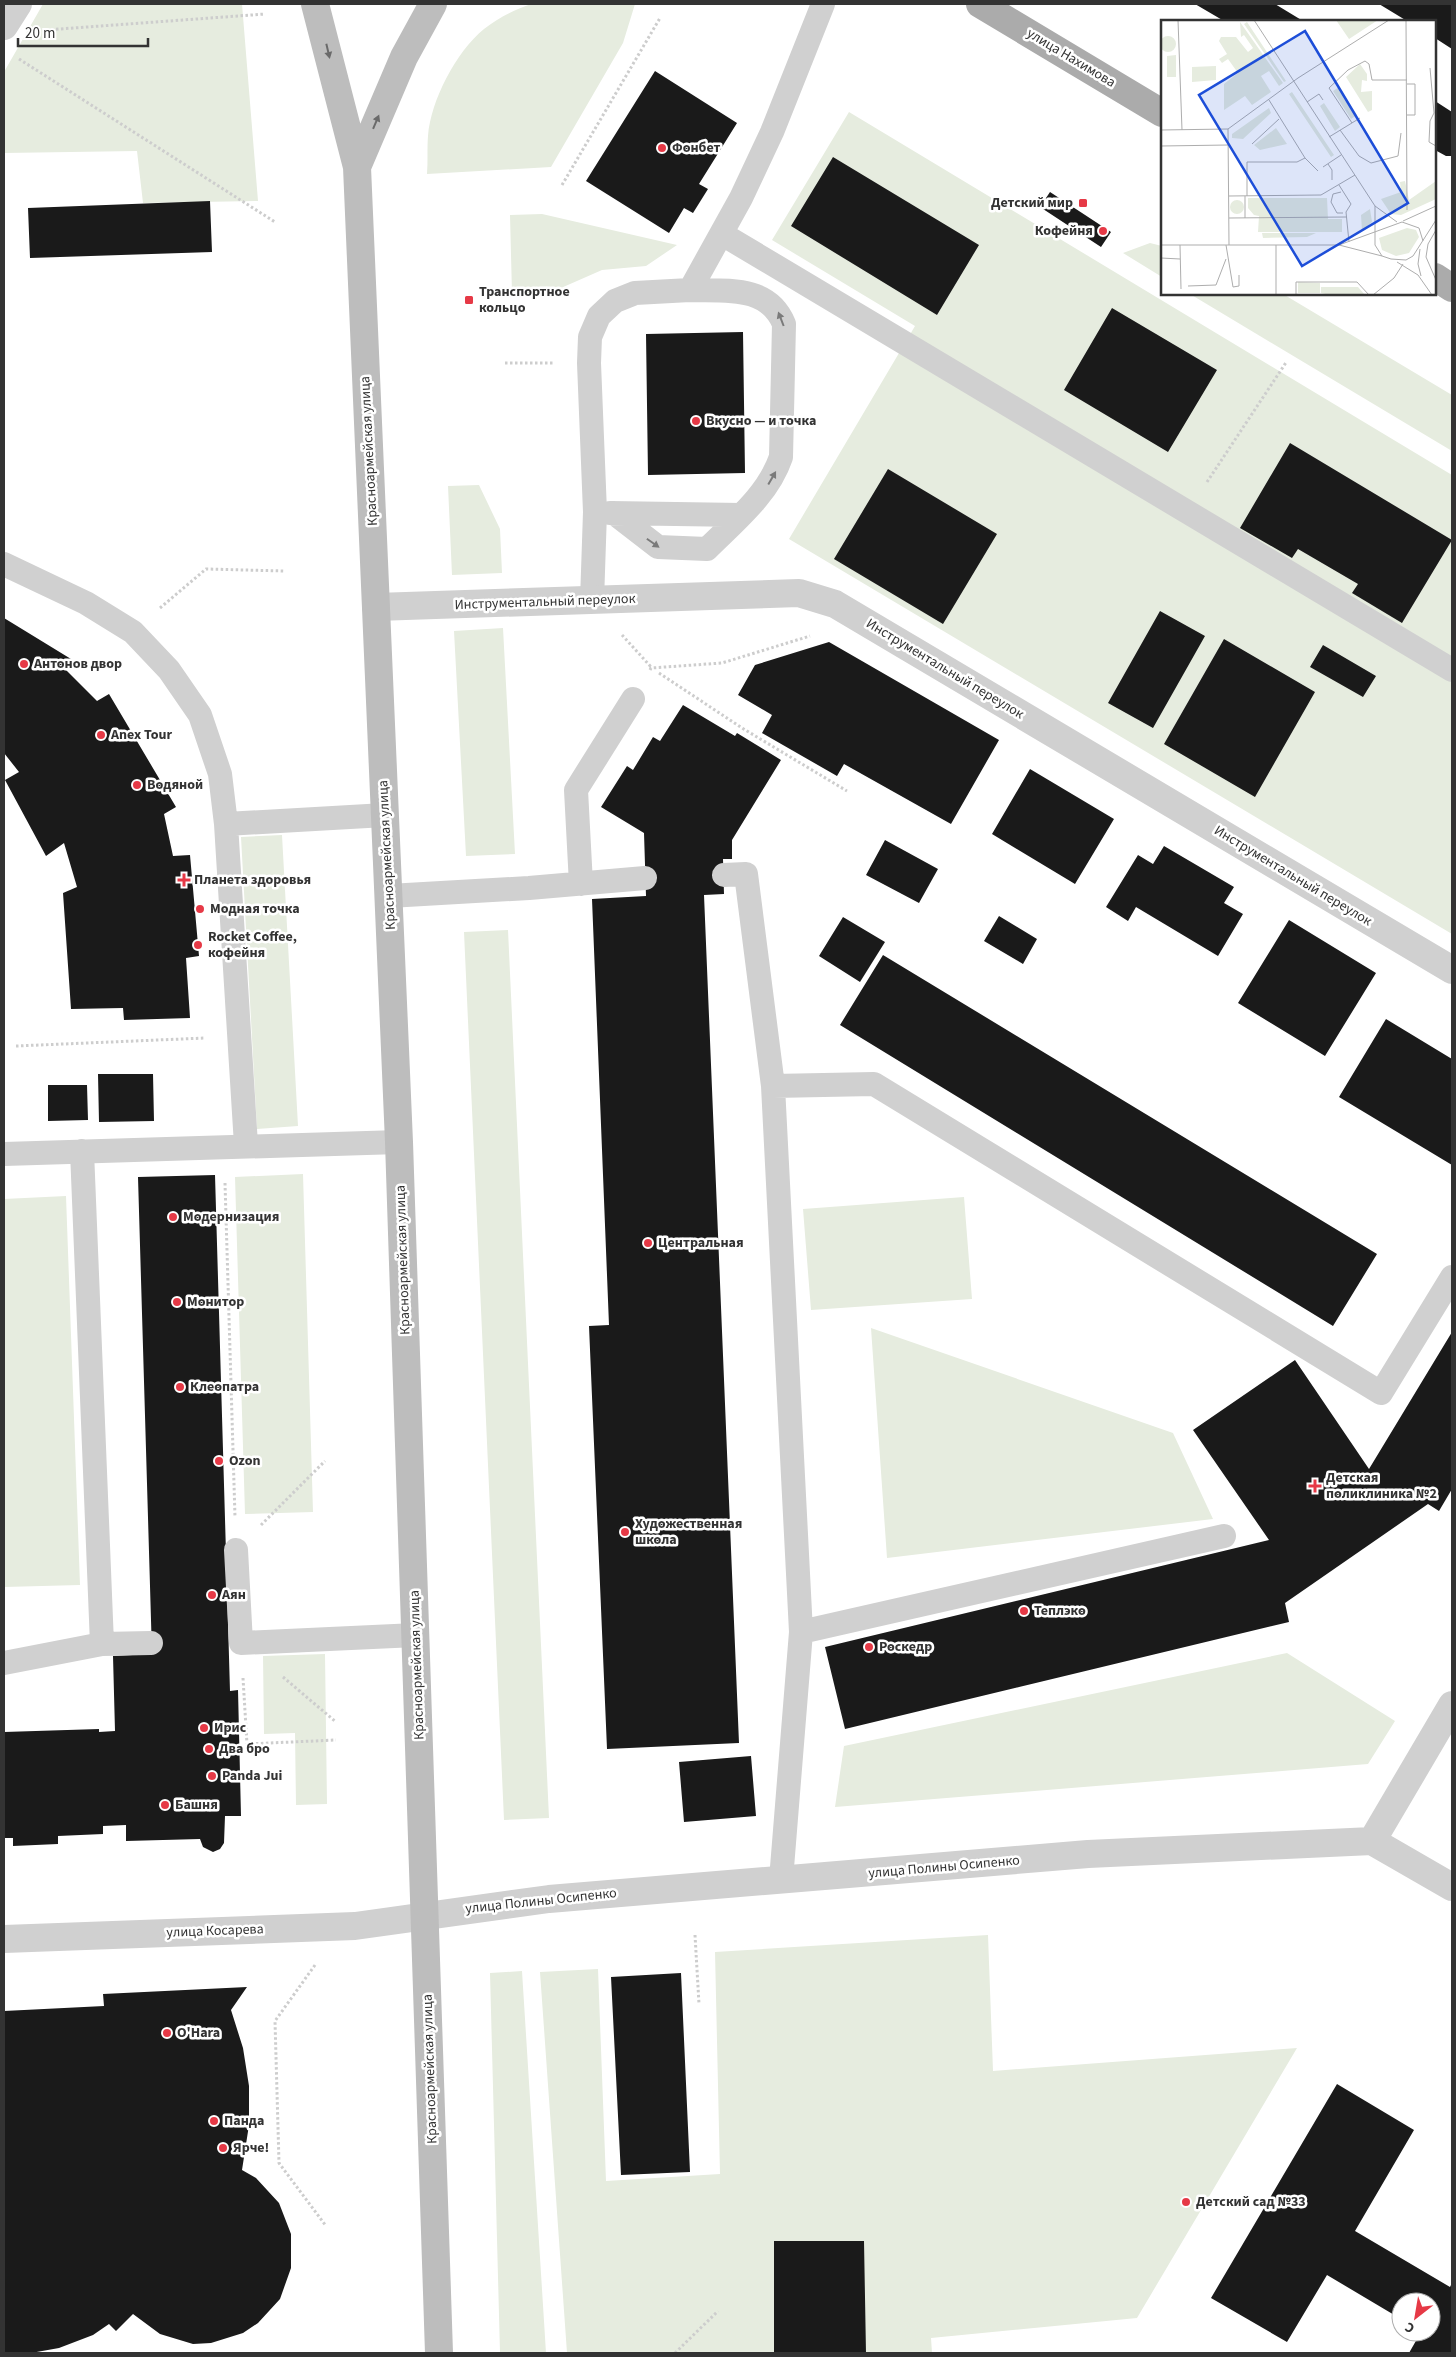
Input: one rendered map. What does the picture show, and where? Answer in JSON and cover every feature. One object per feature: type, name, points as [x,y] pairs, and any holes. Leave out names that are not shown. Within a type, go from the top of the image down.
[{"type":"main road","name":"Красноармейская улица","points":[[316,4],[357,167],[400,1142],[439,2353]]},
{"type":"main road","name":"Красноармейская улица","points":[[357,167],[404,57],[434,4]]},
{"type":"main road","name":"улица Нахимова","points":[[980,4],[1161,112]]},
{"type":"main road","points":[[1436,278],[1452,288]]},
{"type":"street","points":[[4,26],[18,4]]},
{"type":"street","name":"Инструментальный переулок","points":[[376,607],[799,593],[835,604],[1452,970]]},
{"type":"street","points":[[1452,1706],[1372,1841],[1452,1887]]},
{"type":"street","name":"улица Полины Осипенко","points":[[425,1915],[549,1899],[1088,1854],[1372,1841]]},
{"type":"street","name":"улица Косарева","points":[[4,1938],[355,1926],[425,1915]]},
{"type":"lane","points":[[690,290],[722,234],[772,132],[823,4]]},
{"type":"lane","points":[[722,234],[1452,670]]},
{"type":"lane","points":[[592,601],[604,513],[589,363],[590,337],[599,316],[615,301],[636,293],[690,290],[743,292],[763,298],[779,311],[784,324],[781,457],[775,474],[764,492],[707,549],[658,547],[604,513]]},
{"type":"lane","points":[[604,513],[741,515]]},
{"type":"lane","points":[[4,564],[86,603],[133,632],[169,670],[200,715],[220,774],[226,824],[239,1036],[235,1146]]},
{"type":"lane","points":[[581,884],[576,790],[633,699]]},
{"type":"lane","points":[[226,824],[385,815]]},
{"type":"lane","points":[[724,874],[746,874],[773,1086],[801,1632],[781,1880]]},
{"type":"lane","points":[[389,896],[645,878]]},
{"type":"lane","points":[[773,1086],[874,1084],[1381,1392],[1452,1277]]},
{"type":"lane","points":[[4,1154],[400,1142]]},
{"type":"lane","points":[[82,1151],[102,1644]]},
{"type":"lane","points":[[801,1632],[1224,1536]]},
{"type":"lane","points":[[236,1550],[241,1643],[416,1635]]},
{"type":"lane","points":[[4,1663],[102,1644],[151,1643]]},
{"type":"path","points":[[42,30],[265,14]]},
{"type":"path","points":[[562,185],[660,18]]},
{"type":"path","points":[[12,54],[275,222]]},
{"type":"path","points":[[1188,512],[1287,361]]},
{"type":"path","points":[[505,363],[589,363]]},
{"type":"path","points":[[133,632],[206,569],[285,571]]},
{"type":"path","points":[[592,601],[651,668],[742,728],[846,791]]},
{"type":"path","points":[[651,668],[722,663],[814,635]]},
{"type":"path","points":[[633,699],[651,668]]},
{"type":"path","points":[[16,1046],[239,1036]]},
{"type":"path","points":[[235,1146],[236,1550]]},
{"type":"path","points":[[236,1550],[325,1461]]},
{"type":"path","points":[[241,1643],[336,1722]]},
{"type":"path","points":[[241,1643],[247,1744],[336,1740]]},
{"type":"path","points":[[695,1934],[700,2004]]},
{"type":"path","points":[[317,1962],[275,2021],[279,2162],[326,2226]]},
{"type":"path","points":[[675,2353],[718,2310]]},
{"type":"shaded area","points":[[43,4],[242,4],[258,201],[143,203],[137,151],[4,153],[4,72]]},
{"type":"shaded area","points":[[531,4],[635,4],[623,43],[551,167],[427,174],[430,122],[440,92],[455,63],[464,50],[484,29],[506,15]]},
{"type":"shaded area","points":[[849,112],[1452,475],[1452,934],[789,539],[915,326],[772,240]]},
{"type":"shaded area","points":[[542,214],[677,245],[646,266],[602,270],[561,288],[541,293],[512,294],[510,215]]},
{"type":"shaded area","points":[[1150,243],[1161,246],[1161,276],[1123,253]]},
{"type":"shaded area","points":[[1192,295],[1285,295],[1452,395],[1452,451]]},
{"type":"shaded area","points":[[479,485],[500,529],[502,573],[452,575],[448,486]]},
{"type":"shaded area","points":[[503,628],[515,854],[466,856],[454,631]]},
{"type":"shaded area","points":[[282,835],[298,1126],[257,1129],[241,837]]},
{"type":"shaded area","points":[[508,930],[549,1818],[504,1820],[464,932]]},
{"type":"shaded area","points":[[303,1174],[313,1512],[245,1514],[235,1177]]},
{"type":"shaded area","points":[[66,1196],[80,1585],[4,1587],[4,1199]]},
{"type":"shaded area","points":[[964,1197],[972,1299],[811,1310],[803,1209]]},
{"type":"shaded area","points":[[871,1328],[1173,1433],[1213,1519],[887,1558]]},
{"type":"shaded area","points":[[1287,1653],[1395,1721],[1368,1764],[835,1807],[844,1746]]},
{"type":"shaded area","points":[[325,1654],[327,1804],[296,1805],[295,1733],[264,1734],[263,1656]]},
{"type":"shaded area","points":[[988,1935],[993,2071],[1297,2048],[1137,2318],[931,2338],[932,2353],[567,2353],[540,1972],[598,1969],[606,2181],[720,2174],[715,1952]]},
{"type":"shaded area","points":[[522,1971],[546,2353],[500,2353],[490,1973]]},
{"type":"building","points":[[1195,4],[1275,4],[1301,20],[1222,20]]},
{"type":"building","points":[[1379,4],[1452,4],[1452,49],[1436,39],[1436,20],[1405,20]]},
{"type":"building","points":[[655,71],[737,123],[699,184],[708,189],[693,213],[684,208],[669,233],[586,181]]},
{"type":"building","points":[[1436,102],[1452,112],[1452,156],[1446,156],[1436,151]]},
{"type":"building","points":[[833,157],[979,245],[937,315],[791,226]]},
{"type":"building","points":[[1050,192],[1111,232],[1101,247],[1040,207]]},
{"type":"building","points":[[210,201],[212,252],[30,258],[28,208]]},
{"type":"building","points":[[1112,308],[1217,370],[1168,452],[1064,390]]},
{"type":"building","name":"Вкусно — и точка","points":[[743,332],[745,473],[648,475],[646,334]]},
{"type":"building","points":[[1290,443],[1452,540],[1402,623],[1352,593],[1358,584],[1298,549],[1292,558],[1240,528]]},
{"type":"building","points":[[888,469],[997,534],[943,624],[834,559]]},
{"type":"building","points":[[1160,611],[1205,636],[1153,728],[1108,703]]},
{"type":"building","points":[[4,618],[71,659],[64,668],[97,701],[109,694],[176,807],[164,814],[173,856],[190,855],[199,956],[186,958],[190,1018],[124,1020],[123,1008],[71,1009],[63,893],[77,887],[64,843],[46,856],[5,780],[19,772],[4,753]]},
{"type":"building","points":[[1224,639],[1315,692],[1255,797],[1164,744]]},
{"type":"building","points":[[829,642],[999,740],[951,824],[844,764],[837,776],[762,733],[772,715],[738,695],[755,665]]},
{"type":"building","points":[[1323,645],[1376,676],[1363,697],[1310,667]]},
{"type":"building","points":[[683,705],[735,736],[737,733],[781,760],[732,840],[732,859],[723,859],[724,894],[704,895],[739,1743],[607,1749],[589,1326],[609,1325],[592,899],[646,896],[644,833],[601,807],[627,766],[633,770],[653,737],[660,741]]},
{"type":"building","points":[[1030,769],[1114,819],[1075,884],[992,834]]},
{"type":"building","points":[[885,840],[938,869],[919,903],[866,875]]},
{"type":"building","points":[[1164,846],[1234,887],[1224,903],[1243,914],[1218,956],[1136,907],[1128,921],[1106,907],[1138,855],[1153,864]]},
{"type":"building","points":[[999,916],[1037,939],[1023,964],[984,941]]},
{"type":"building","points":[[843,917],[885,942],[860,982],[819,956]]},
{"type":"building","points":[[1289,920],[1376,973],[1325,1056],[1238,1003]]},
{"type":"building","points":[[883,955],[1377,1254],[1333,1326],[840,1025]]},
{"type":"building","points":[[1386,1019],[1452,1059],[1452,1165],[1339,1097]]},
{"type":"building","points":[[98,1074],[153,1074],[154,1121],[99,1122]]},
{"type":"building","points":[[48,1085],[87,1085],[88,1120],[48,1121]]},
{"type":"building","points":[[215,1175],[230,1691],[238,1690],[241,1816],[225,1816],[224,1843],[220,1849],[213,1852],[203,1847],[200,1839],[126,1841],[126,1825],[103,1826],[103,1834],[58,1836],[58,1844],[13,1846],[13,1838],[4,1838],[4,1732],[99,1729],[99,1732],[115,1731],[113,1656],[152,1654],[138,1177]]},
{"type":"building","points":[[1452,1332],[1452,1489],[1439,1511],[1428,1504],[1285,1603],[1289,1622],[845,1729],[825,1647],[1269,1540],[1193,1430],[1295,1360],[1369,1469]]},
{"type":"building","points":[[751,1756],[756,1816],[684,1822],[679,1762]]},
{"type":"building","points":[[681,1973],[690,2172],[621,2175],[611,1977]]},
{"type":"building","points":[[247,1987],[231,2010],[243,2048],[249,2086],[249,2125],[242,2170],[256,2178],[279,2203],[291,2234],[291,2268],[280,2299],[258,2323],[243,2333],[211,2343],[193,2344],[160,2334],[133,2314],[116,2331],[109,2324],[93,2335],[59,2348],[31,2353],[4,2353],[4,2011],[104,2006],[103,1994]]},
{"type":"building","points":[[1337,2084],[1414,2130],[1355,2231],[1450,2287],[1452,2283],[1452,2353],[1409,2353],[1415,2342],[1441,2342],[1441,2292],[1391,2292],[1391,2313],[1327,2275],[1287,2342],[1211,2298]]},
{"type":"building","points":[[774,2241],[864,2241],[866,2353],[774,2353]]},
{"type":"place","name":"Фонбет","points":[[662,148]]},
{"type":"place","name":"Детский мир","points":[[1083,203]]},
{"type":"place","name":"Кофейня","points":[[1103,231]]},
{"type":"place","name":"Транспортное кольцо","points":[[469,300]]},
{"type":"place","name":"Вкусно — и точка","points":[[696,421]]},
{"type":"place","name":"Антонов двор","points":[[24,664]]},
{"type":"place","name":"Anex Tour","points":[[101,735]]},
{"type":"place","name":"Водяной","points":[[137,785]]},
{"type":"place","name":"Планета здоровья","points":[[184,880]]},
{"type":"place","name":"Модная точка","points":[[200,909]]},
{"type":"place","name":"Rocket Coffee, кофейня","points":[[198,945]]},
{"type":"place","name":"Модернизация","points":[[173,1217]]},
{"type":"place","name":"Центральная","points":[[648,1243]]},
{"type":"place","name":"Монитор","points":[[177,1302]]},
{"type":"place","name":"Клеопатра","points":[[180,1387]]},
{"type":"place","name":"Ozon","points":[[219,1461]]},
{"type":"place","name":"Детская поликлиника №2","points":[[1315,1486]]},
{"type":"place","name":"Художественная школа","points":[[625,1532]]},
{"type":"place","name":"Аян","points":[[212,1595]]},
{"type":"place","name":"Теплэко","points":[[1024,1611]]},
{"type":"place","name":"Роскедр","points":[[869,1647]]},
{"type":"place","name":"Ирис","points":[[204,1728]]},
{"type":"place","name":"Два бро","points":[[209,1749]]},
{"type":"place","name":"Panda Jui","points":[[212,1776]]},
{"type":"place","name":"Башня","points":[[165,1805]]},
{"type":"place","name":"O'Hara","points":[[167,2033]]},
{"type":"place","name":"Панда","points":[[214,2121]]},
{"type":"place","name":"Ярче!","points":[[223,2148]]},
{"type":"place","name":"Детский сад №33","points":[[1186,2202]]}]
